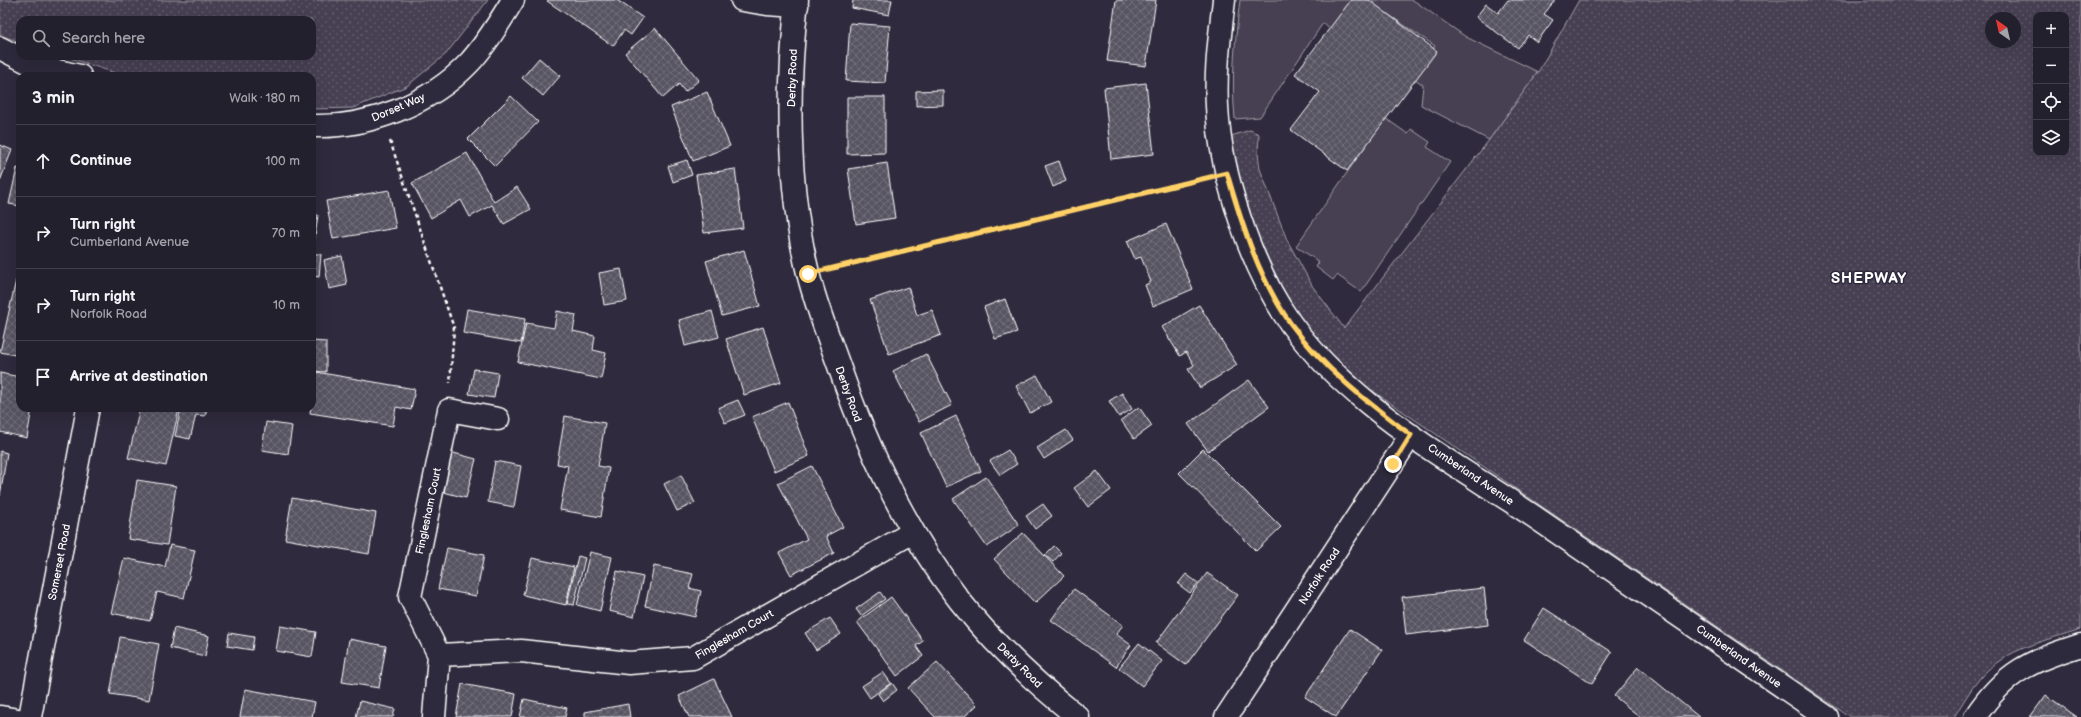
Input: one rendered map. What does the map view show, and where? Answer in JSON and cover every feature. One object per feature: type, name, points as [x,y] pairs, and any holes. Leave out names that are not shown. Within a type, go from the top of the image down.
[{"type":"street","name":"Dorset Way","points":[[316,126],[331,127],[362,122],[381,116],[429,94],[448,81],[470,62],[513,0]]},
{"type":"street","points":[[742,0],[767,4],[797,3]]},
{"type":"street","name":"Cumberland Avenue","points":[[1224,0],[1216,62],[1216,106],[1227,173],[1249,243],[1274,296],[1291,324],[1317,355],[1338,377],[1369,404],[1411,435],[1644,591],[1827,717]]},
{"type":"street","name":"Derby Road","points":[[797,3],[791,127],[800,228],[808,274],[854,409],[874,458],[895,500],[914,532],[960,601],[1040,686],[1078,717]]},
{"type":"street","points":[[0,48],[16,56]]},
{"type":"street","points":[[23,60],[35,66],[62,72]]},
{"type":"street","points":[[449,410],[498,419]]},
{"type":"street","name":"Finglesham Court","points":[[449,410],[410,597],[440,655],[521,651],[629,663],[693,658],[914,532]]},
{"type":"street","name":"Somerset Road","points":[[30,717],[87,412]]},
{"type":"street","name":"Norfolk Road","points":[[1226,717],[1411,435]]},
{"type":"street","points":[[1975,717],[1996,689],[2014,672],[2032,662],[2081,645]]},
{"type":"street","points":[[434,717],[440,655]]},
{"type":"lane","points":[[0,712],[30,717]]},
{"type":"path","points":[[381,116],[454,328],[449,410]]},
{"type":"path","points":[[808,274],[1227,173]]},
{"type":"shaded area","points":[[0,0],[488,0],[446,54],[407,86],[353,108],[316,109],[316,72],[112,72],[76,60],[316,60],[316,16],[16,16],[16,41],[0,35]]},
{"type":"shaded area","points":[[1240,0],[1353,0],[1333,30],[1323,23],[1260,117],[1235,119],[1233,89],[1234,60]]},
{"type":"shaded area","points":[[1367,0],[1413,0],[1466,37],[1538,72],[1489,140],[1421,105],[1423,85],[1414,78],[1435,46]]},
{"type":"shaded area","points":[[1579,0],[2081,0],[2081,629],[2040,642],[2014,652],[2002,659],[1980,678],[1969,692],[1954,717],[1850,717],[1370,389],[1321,343],[1295,313],[1271,266],[1249,211],[1238,174],[1231,136],[1250,130],[1259,134],[1258,153],[1260,169],[1287,240],[1313,287],[1344,328],[1489,140],[1538,72]]},
{"type":"shaded area","points":[[1385,118],[1408,134],[1411,129],[1430,142],[1427,147],[1450,162],[1361,292],[1337,275],[1333,280],[1316,267],[1319,262],[1296,246]]},
{"type":"building","points":[[617,0],[643,18],[631,35],[624,30],[613,46],[547,1]]},
{"type":"building","points":[[853,0],[892,0],[889,15],[852,8]]},
{"type":"building","points":[[1116,0],[1156,0],[1146,66],[1107,61]]},
{"type":"building","points":[[1351,0],[1369,0],[1437,51],[1347,171],[1291,130],[1320,92],[1295,74]]},
{"type":"building","points":[[1508,0],[1555,0],[1544,14],[1553,20],[1537,42],[1528,35],[1518,48],[1476,17],[1486,4],[1498,13]]},
{"type":"building","points":[[850,23],[890,26],[885,83],[846,81]]},
{"type":"building","points":[[655,28],[699,80],[685,92],[679,84],[663,98],[625,53]]},
{"type":"building","points":[[539,58],[560,76],[543,96],[522,78]]},
{"type":"building","points":[[1146,83],[1154,154],[1111,159],[1104,88]]},
{"type":"building","points":[[943,90],[943,105],[916,106],[916,91]]},
{"type":"building","points":[[707,92],[730,146],[693,161],[671,107]]},
{"type":"building","points":[[511,96],[538,122],[495,166],[468,139]]},
{"type":"building","points":[[847,97],[885,97],[885,153],[847,154]]},
{"type":"building","points":[[0,145],[12,150],[0,181]]},
{"type":"building","points":[[467,153],[494,202],[517,187],[531,209],[504,224],[492,205],[470,217],[461,200],[431,218],[412,183]]},
{"type":"building","points":[[687,160],[692,175],[673,182],[668,166]]},
{"type":"building","points":[[1059,161],[1066,181],[1053,187],[1045,166]]},
{"type":"building","points":[[887,163],[895,218],[856,224],[848,169]]},
{"type":"building","points":[[735,169],[743,228],[704,233],[696,175]]},
{"type":"building","points":[[16,172],[16,205],[9,204]]},
{"type":"building","points":[[389,190],[396,228],[333,239],[326,201]]},
{"type":"building","points":[[316,215],[318,215],[316,230]]},
{"type":"building","points":[[1166,224],[1193,289],[1153,306],[1145,285],[1151,282],[1141,257],[1135,259],[1127,241]]},
{"type":"building","points":[[744,250],[760,306],[722,316],[706,261]]},
{"type":"building","points":[[316,254],[321,254],[319,277],[316,277]]},
{"type":"building","points":[[342,256],[347,285],[329,289],[324,260]]},
{"type":"building","points":[[621,269],[627,301],[604,305],[599,273]]},
{"type":"building","points":[[16,280],[16,355],[0,352]]},
{"type":"building","points":[[908,287],[917,315],[932,310],[941,335],[889,354],[870,300]]},
{"type":"building","points":[[1005,299],[1017,332],[995,339],[984,307]]},
{"type":"building","points":[[1199,305],[1237,365],[1200,388],[1188,369],[1194,365],[1186,352],[1180,356],[1162,327]]},
{"type":"building","points":[[467,309],[525,319],[521,343],[463,333]]},
{"type":"building","points":[[557,311],[576,315],[573,331],[595,336],[593,350],[606,353],[601,379],[518,362],[526,323],[554,328]]},
{"type":"building","points":[[712,311],[719,337],[685,346],[679,320]]},
{"type":"building","points":[[763,327],[781,383],[744,395],[726,339]]},
{"type":"building","points":[[316,341],[326,342],[326,372],[316,371]]},
{"type":"building","points":[[926,354],[952,405],[919,422],[893,371]]},
{"type":"building","points":[[474,369],[498,373],[494,398],[469,394]]},
{"type":"building","points":[[316,372],[415,389],[411,410],[396,407],[393,426],[310,413],[316,412]]},
{"type":"building","points":[[0,373],[16,376],[16,412],[31,412],[27,438],[0,432]]},
{"type":"building","points":[[1037,375],[1051,402],[1030,413],[1016,386]]},
{"type":"building","points":[[1249,380],[1269,407],[1208,451],[1188,424]]},
{"type":"building","points":[[1122,393],[1132,409],[1119,417],[1109,401]]},
{"type":"building","points":[[738,400],[745,415],[725,423],[718,408]]},
{"type":"building","points":[[788,402],[809,456],[774,471],[752,417]]},
{"type":"building","points":[[1139,407],[1152,426],[1134,439],[1121,420]]},
{"type":"building","points":[[139,412],[178,412],[166,466],[128,458]]},
{"type":"building","points":[[180,412],[206,412],[205,416],[196,415],[190,439],[175,436]]},
{"type":"building","points":[[565,416],[605,423],[598,466],[609,468],[601,517],[560,510],[568,466],[557,464]]},
{"type":"building","points":[[956,416],[981,471],[946,487],[921,433]]},
{"type":"building","points":[[266,422],[292,426],[288,454],[262,450]]},
{"type":"building","points":[[1066,430],[1073,440],[1044,459],[1037,448]]},
{"type":"building","points":[[1203,449],[1281,527],[1256,551],[1179,473]]},
{"type":"building","points":[[1008,450],[1017,464],[1000,475],[990,461]]},
{"type":"building","points":[[0,451],[7,453],[0,496]]},
{"type":"building","points":[[450,452],[476,459],[466,498],[440,491]]},
{"type":"building","points":[[495,461],[521,466],[514,507],[488,502]]},
{"type":"building","points":[[812,466],[843,527],[826,536],[834,553],[791,575],[779,553],[807,539],[778,483]]},
{"type":"building","points":[[1097,471],[1111,490],[1088,507],[1074,488]]},
{"type":"building","points":[[681,475],[695,503],[677,511],[664,484]]},
{"type":"building","points":[[986,477],[1019,525],[987,547],[953,499]]},
{"type":"building","points":[[137,480],[176,486],[167,545],[128,539]]},
{"type":"building","points":[[292,498],[376,513],[369,554],[285,539]]},
{"type":"building","points":[[1043,504],[1052,516],[1035,529],[1026,516]]},
{"type":"building","points":[[1023,533],[1064,576],[1035,603],[994,559]]},
{"type":"building","points":[[170,545],[195,550],[184,598],[157,592],[150,621],[111,613],[124,558],[165,567]]},
{"type":"building","points":[[1054,546],[1061,553],[1053,562],[1045,555]]},
{"type":"building","points":[[447,548],[484,555],[476,596],[438,589]]},
{"type":"building","points":[[590,552],[612,557],[600,611],[577,605]]},
{"type":"building","points":[[578,556],[585,558],[574,605],[567,604]]},
{"type":"building","points":[[532,558],[574,567],[566,605],[523,595]]},
{"type":"building","points":[[654,566],[693,574],[689,588],[701,591],[695,617],[645,606]]},
{"type":"building","points":[[617,571],[643,577],[634,617],[609,611]]},
{"type":"building","points":[[1207,573],[1238,595],[1186,665],[1156,643]]},
{"type":"building","points":[[1186,574],[1198,583],[1190,593],[1178,584]]},
{"type":"building","points":[[1484,588],[1488,625],[1406,635],[1402,597]]},
{"type":"building","points":[[1074,589],[1123,625],[1116,634],[1131,645],[1116,667],[1051,620]]},
{"type":"building","points":[[880,592],[885,599],[861,616],[856,609]]},
{"type":"building","points":[[891,597],[923,641],[916,646],[923,656],[897,676],[857,622]]},
{"type":"building","points":[[1544,608],[1612,652],[1592,684],[1524,640]]},
{"type":"building","points":[[830,618],[841,634],[816,650],[805,633]]},
{"type":"building","points":[[280,626],[316,632],[312,657],[276,651]]},
{"type":"building","points":[[174,628],[209,636],[205,656],[170,648]]},
{"type":"building","points":[[1350,629],[1382,650],[1336,717],[1305,697]]},
{"type":"building","points":[[229,633],[254,637],[252,650],[227,646]]},
{"type":"building","points":[[120,637],[159,644],[149,700],[110,694]]},
{"type":"building","points":[[349,639],[386,646],[379,688],[342,682]]},
{"type":"building","points":[[1139,643],[1162,661],[1142,686],[1119,668]]},
{"type":"building","points":[[937,662],[977,705],[964,717],[935,717],[908,688]]},
{"type":"building","points":[[1638,667],[1699,717],[1640,717],[1614,696]]},
{"type":"building","points":[[883,672],[891,683],[870,698],[862,686]]},
{"type":"building","points":[[714,679],[732,717],[689,717],[679,696]]},
{"type":"building","points":[[892,683],[897,690],[883,701],[878,694]]},
{"type":"building","points":[[462,684],[516,694],[512,717],[456,717]]},
{"type":"building","points":[[245,689],[315,702],[312,717],[240,717]]},
{"type":"building","points":[[2046,695],[2077,717],[2030,717]]},
{"type":"building","points":[[524,699],[567,708],[565,717],[520,717]]},
{"type":"building","points":[[360,701],[395,709],[393,717],[356,717]]},
{"type":"building","points":[[628,704],[630,717],[585,717],[585,712]]},
{"type":"district","name":"SHEPWAY","points":[[1869,278]]},
{"type":"route","points":[[808,274],[1227,173],[1246,236],[1261,271],[1291,324],[1338,377],[1369,404],[1411,435],[1393,464]]}]
